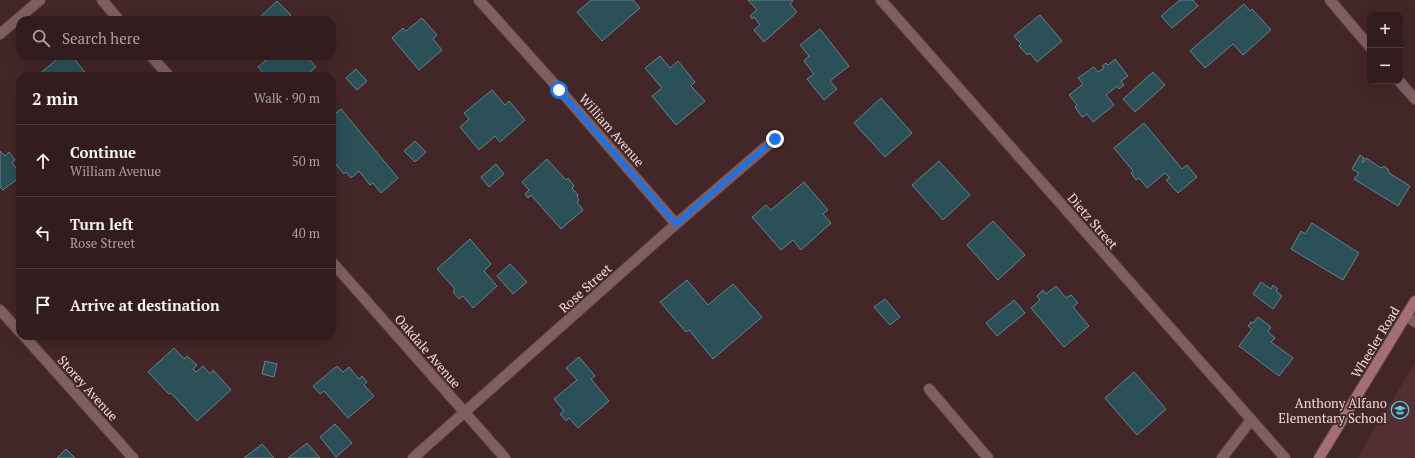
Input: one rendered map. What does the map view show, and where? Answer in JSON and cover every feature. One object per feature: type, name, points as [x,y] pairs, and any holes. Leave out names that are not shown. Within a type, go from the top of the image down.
[{"type":"main road","name":"Wheeler Road","points":[[1319,458],[1415,301]]},
{"type":"street","points":[[21,16],[40,0]]},
{"type":"street","points":[[102,0],[116,16]]},
{"type":"street","name":"William Avenue","points":[[479,0],[676,224]]},
{"type":"street","name":"Dietz Street","points":[[881,0],[1285,458]]},
{"type":"street","points":[[1330,0],[1367,43]]},
{"type":"street","points":[[0,34],[16,20]]},
{"type":"street","points":[[155,60],[165,72]]},
{"type":"street","points":[[1402,84],[1415,99]]},
{"type":"street","name":"Rose Street","points":[[413,458],[676,224],[775,139]]},
{"type":"street","name":"Oakdale Avenue","points":[[336,267],[506,458]]},
{"type":"street","points":[[0,310],[16,328]]},
{"type":"street","points":[[1406,315],[1415,322]]},
{"type":"street","name":"Storey Avenue","points":[[28,340],[133,458]]},
{"type":"street","points":[[929,389],[988,458]]},
{"type":"street","points":[[1222,458],[1251,420]]},
{"type":"shaded area","name":"Anthony Alfano Elementary School","points":[[1415,363],[1415,458],[1357,458]]},
{"type":"building","points":[[591,0],[633,0],[640,8],[602,41],[577,12]]},
{"type":"building","points":[[748,0],[791,0],[793,1],[790,4],[797,12],[764,42],[754,30],[760,25],[754,17],[752,19],[750,16],[757,10]]},
{"type":"building","points":[[1180,0],[1193,0],[1198,6],[1172,28],[1161,16]]},
{"type":"building","points":[[277,1],[291,15],[290,16],[261,16]]},
{"type":"building","points":[[1244,4],[1250,11],[1252,9],[1271,30],[1243,55],[1233,44],[1205,68],[1190,51]]},
{"type":"building","points":[[1040,15],[1062,41],[1037,62],[1030,53],[1027,55],[1019,46],[1021,44],[1014,36]]},
{"type":"building","points":[[422,18],[437,35],[433,39],[442,50],[419,70],[392,38],[403,28],[406,31]]},
{"type":"building","points":[[820,29],[849,66],[830,81],[837,89],[824,100],[807,79],[814,74],[804,61],[809,56],[800,45]]},
{"type":"building","points":[[660,56],[670,68],[678,61],[695,82],[691,86],[705,101],[676,125],[652,96],[662,88],[645,68]]},
{"type":"building","points":[[1115,59],[1128,76],[1121,81],[1124,85],[1119,89],[1117,86],[1106,95],[1114,105],[1093,122],[1087,114],[1082,117],[1075,107],[1077,105],[1069,95],[1083,84],[1078,78],[1094,67],[1098,72],[1104,68],[1102,66],[1106,63],[1108,65]]},
{"type":"building","points":[[56,60],[75,60],[85,72],[42,72]]},
{"type":"building","points":[[266,60],[310,60],[316,67],[310,72],[262,72],[258,67]]},
{"type":"building","points":[[356,69],[367,81],[357,90],[346,78]]},
{"type":"building","points":[[1153,72],[1165,85],[1135,112],[1123,99]]},
{"type":"building","points":[[492,90],[505,105],[509,101],[525,120],[500,142],[495,136],[479,150],[460,127],[469,119],[464,113]]},
{"type":"building","points":[[881,98],[912,133],[885,157],[854,123]]},
{"type":"building","points":[[341,109],[398,178],[381,193],[373,183],[370,185],[359,171],[351,178],[346,172],[344,174],[336,165],[336,113]]},
{"type":"building","points":[[1144,123],[1182,169],[1187,165],[1197,177],[1178,193],[1166,180],[1170,178],[1165,173],[1147,188],[1139,178],[1136,180],[1131,173],[1133,171],[1114,148]]},
{"type":"building","points":[[415,141],[426,152],[415,162],[404,151]]},
{"type":"building","points":[[0,151],[5,156],[9,152],[15,160],[12,163],[16,168],[16,180],[3,190],[0,187]]},
{"type":"building","points":[[1360,155],[1364,158],[1363,163],[1366,158],[1381,168],[1384,166],[1388,169],[1389,173],[1410,186],[1398,206],[1354,179],[1359,173],[1352,169]]},
{"type":"building","points":[[547,159],[566,180],[568,178],[574,186],[572,188],[578,195],[577,197],[579,200],[577,202],[583,210],[561,229],[531,195],[528,198],[525,194],[529,190],[522,182]]},
{"type":"building","points":[[939,161],[970,195],[943,220],[912,185]]},
{"type":"building","points":[[496,164],[504,174],[489,187],[481,177]]},
{"type":"building","points":[[804,182],[828,210],[823,214],[831,223],[801,250],[793,240],[781,250],[752,217],[766,205],[771,210]]},
{"type":"building","points":[[993,221],[1025,255],[998,280],[967,245]]},
{"type":"building","points":[[1312,223],[1359,253],[1343,280],[1291,249],[1301,231],[1305,234]]},
{"type":"building","points":[[470,239],[491,264],[484,271],[497,286],[473,308],[463,296],[459,299],[453,292],[455,289],[437,269]]},
{"type":"building","points":[[510,264],[527,282],[513,294],[497,276]]},
{"type":"building","points":[[687,280],[708,305],[733,284],[762,317],[713,359],[689,330],[686,332],[660,302]]},
{"type":"building","points":[[1261,282],[1271,289],[1273,285],[1278,289],[1276,291],[1282,296],[1273,309],[1253,294]]},
{"type":"building","points":[[1056,286],[1066,298],[1071,295],[1078,303],[1073,307],[1089,326],[1064,347],[1031,308],[1040,300],[1037,296],[1043,290],[1046,294]]},
{"type":"building","points":[[885,299],[900,317],[890,325],[874,307]]},
{"type":"building","points":[[1014,300],[1025,313],[997,336],[986,323]]},
{"type":"building","points":[[1258,317],[1271,327],[1268,332],[1275,338],[1271,342],[1293,358],[1279,376],[1239,346],[1252,329],[1248,326]]},
{"type":"building","points":[[174,348],[184,359],[187,356],[197,365],[193,369],[196,372],[203,366],[210,374],[213,370],[231,390],[197,421],[171,393],[169,394],[148,372]]},
{"type":"building","points":[[579,357],[595,376],[591,379],[609,401],[578,428],[569,418],[566,421],[560,414],[564,411],[554,399],[577,380],[566,368]]},
{"type":"building","points":[[265,361],[277,364],[274,377],[262,374]]},
{"type":"building","points":[[337,366],[343,372],[349,367],[359,379],[362,376],[367,382],[364,385],[374,396],[348,418],[324,391],[320,394],[313,386]]},
{"type":"building","points":[[1134,372],[1166,409],[1137,435],[1105,398]]},
{"type":"building","points":[[335,424],[352,443],[336,457],[320,437]]},
{"type":"building","points":[[307,443],[320,458],[288,458]]},
{"type":"building","points":[[262,444],[274,458],[244,458]]},
{"type":"building","points":[[66,449],[75,458],[57,458]]},
{"type":"place","name":"Anthony Alfano Elementary School","points":[[1400,410]]},
{"type":"route","points":[[559,90],[676,224],[775,139]]}]
